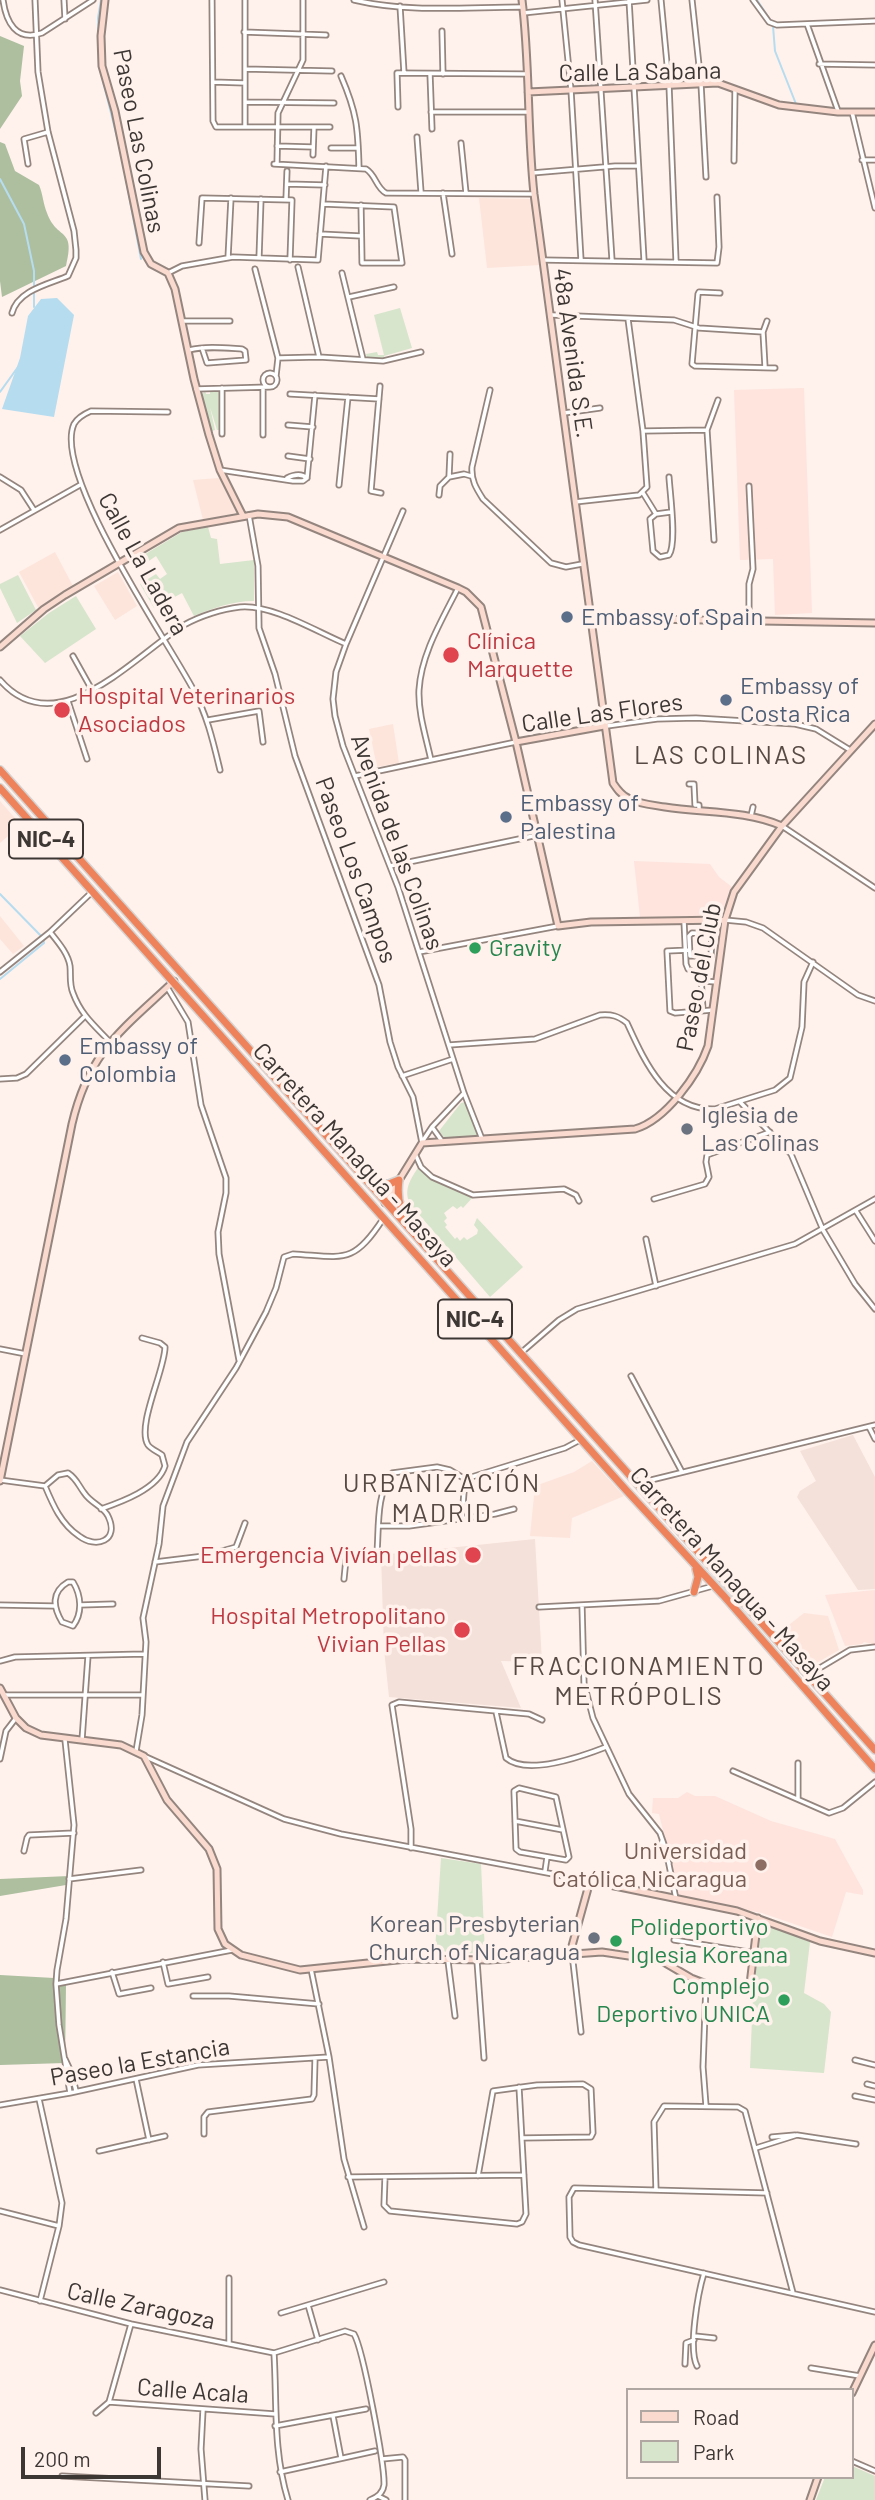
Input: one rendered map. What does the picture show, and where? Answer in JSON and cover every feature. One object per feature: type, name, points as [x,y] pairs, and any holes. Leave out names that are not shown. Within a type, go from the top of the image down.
[{"type":"highway","name":"Carretera Managua - Masaya","points":[[0,770],[875,1750]]},
{"type":"highway","name":"Carretera Managua - Masaya","points":[[0,788],[875,1769]]},
{"type":"highway","points":[[71,850],[93,891],[100,894],[118,912],[135,921]]},
{"type":"highway","points":[[326,1134],[339,1143],[380,1184],[399,1180],[400,1208],[423,1237],[433,1256]]},
{"type":"highway","points":[[323,1149],[377,1201],[385,1203],[385,1212],[415,1246],[420,1257]]},
{"type":"highway","points":[[695,1549],[714,1578],[713,1586],[721,1586],[730,1591],[745,1604]]},
{"type":"highway","points":[[692,1562],[698,1577],[694,1592]]},
{"type":"highway","points":[[780,1662],[789,1663],[790,1654]]},
{"type":"highway","points":[[793,1676],[794,1668],[801,1667]]},
{"type":"street","points":[[3,0],[5,15],[15,30],[36,35],[93,0]]},
{"type":"street","points":[[12,313],[15,305],[36,289],[50,281],[68,276],[76,258],[74,231],[48,132],[38,72],[35,0]]},
{"type":"street","points":[[64,0],[65,19]]},
{"type":"street","name":"Paseo Las Colinas","points":[[105,0],[101,36],[102,66],[115,111],[144,252],[151,264],[168,274],[176,289],[196,389],[220,470],[246,516],[258,566],[258,608]]},
{"type":"street","points":[[212,0],[214,125],[219,128],[330,127]]},
{"type":"street","points":[[244,0],[245,128]]},
{"type":"street","points":[[303,0],[303,60],[282,103],[277,128],[276,164],[369,170],[383,192],[534,194]]},
{"type":"street","points":[[354,0],[415,7],[564,9],[595,3],[647,0]]},
{"type":"street","points":[[414,0],[415,7]]},
{"type":"street","points":[[448,0],[449,7]]},
{"type":"street","points":[[480,0],[481,7]]},
{"type":"street","points":[[562,0],[571,90],[581,260]]},
{"type":"street","points":[[661,0],[668,85],[676,261]]},
{"type":"street","points":[[692,0],[701,84],[706,177]]},
{"type":"street","points":[[752,0],[773,23],[875,21]]},
{"type":"street","points":[[629,1],[644,260]]},
{"type":"street","points":[[595,3],[612,260]]},
{"type":"street","points":[[400,6],[404,73]]},
{"type":"street","name":"48a Avenida S.E.","points":[[523,7],[531,173],[613,783],[619,793],[628,799],[699,812]]},
{"type":"street","points":[[807,24],[838,112]]},
{"type":"street","points":[[442,30],[443,74]]},
{"type":"street","points":[[244,32],[326,35]]},
{"type":"street","points":[[819,64],[875,65]]},
{"type":"street","points":[[245,69],[332,71]]},
{"type":"street","points":[[398,107],[397,73],[528,74]]},
{"type":"street","points":[[430,74],[432,129]]},
{"type":"street","points":[[341,75],[354,106],[358,127],[359,168]]},
{"type":"street","points":[[213,82],[245,83]]},
{"type":"street","name":"Calle La Sabana","points":[[528,92],[718,83],[779,105],[838,112],[875,112]]},
{"type":"street","points":[[734,161],[735,88]]},
{"type":"street","points":[[245,103],[334,103]]},
{"type":"street","points":[[431,112],[528,112]]},
{"type":"street","points":[[852,112],[875,208]]},
{"type":"street","points":[[313,155],[314,127]]},
{"type":"street","points":[[27,164],[24,139],[48,132]]},
{"type":"street","points":[[416,137],[421,192]]},
{"type":"street","points":[[461,143],[466,193]]},
{"type":"street","points":[[277,146],[313,147]]},
{"type":"street","points":[[331,148],[359,148]]},
{"type":"street","points":[[862,160],[875,160]]},
{"type":"street","points":[[168,274],[183,266],[228,258],[318,260],[326,166]]},
{"type":"street","points":[[531,173],[638,166]]},
{"type":"street","points":[[286,200],[287,170]]},
{"type":"street","points":[[287,184],[325,185]]},
{"type":"street","points":[[443,192],[452,254]]},
{"type":"street","points":[[543,260],[717,263],[717,197]]},
{"type":"street","points":[[199,243],[202,198],[292,200],[290,260]]},
{"type":"street","points":[[228,258],[230,198]]},
{"type":"street","points":[[259,258],[261,199]]},
{"type":"street","points":[[323,204],[361,205],[394,207],[402,263],[362,262],[361,205]]},
{"type":"street","points":[[320,234],[361,236]]},
{"type":"street","points":[[298,267],[319,356]]},
{"type":"street","points":[[196,389],[261,388],[276,385],[278,358],[254,269]]},
{"type":"street","points":[[342,273],[363,359]]},
{"type":"street","points":[[349,297],[394,287]]},
{"type":"street","points":[[720,293],[699,292],[691,361],[695,366],[775,368]]},
{"type":"street","points":[[552,315],[674,320],[694,327],[763,332]]},
{"type":"street","points":[[575,502],[643,493],[647,487],[643,430],[628,319]]},
{"type":"street","points":[[183,321],[230,321]]},
{"type":"street","points":[[765,367],[763,332],[767,321]]},
{"type":"street","points":[[188,349],[202,348],[242,349],[246,360],[207,363],[202,348]]},
{"type":"street","points":[[278,358],[319,356],[383,361],[421,352]]},
{"type":"street","points":[[263,435],[261,388],[264,376],[276,365]]},
{"type":"street","points":[[269,373],[276,376]]},
{"type":"street","points":[[263,383],[270,387]]},
{"type":"street","points":[[380,386],[371,491],[381,493]]},
{"type":"street","points":[[222,388],[222,434]]},
{"type":"street","points":[[490,390],[471,476],[483,499],[551,563],[566,567],[582,564]]},
{"type":"street","points":[[290,394],[379,399]]},
{"type":"street","points":[[220,470],[303,481],[307,478],[316,395]]},
{"type":"street","points":[[339,485],[348,397]]},
{"type":"street","points":[[714,540],[707,430],[718,400]]},
{"type":"street","points":[[564,412],[600,408]]},
{"type":"street","name":"Calle La Ladera","points":[[168,412],[92,411],[83,414],[75,424],[72,449],[80,485],[98,525],[208,720],[220,770]]},
{"type":"street","points":[[288,425],[313,427]]},
{"type":"street","points":[[643,430],[707,430]]},
{"type":"street","points":[[449,477],[450,454]]},
{"type":"street","points":[[288,456],[310,459]]},
{"type":"street","points":[[439,495],[440,486],[449,477],[464,474],[471,476]]},
{"type":"street","points":[[0,477],[21,490],[34,510]]},
{"type":"street","points":[[669,477],[671,512],[672,551],[665,557],[657,556],[653,551],[651,516],[671,512]]},
{"type":"street","points":[[0,530],[80,485]]},
{"type":"street","points":[[748,486],[753,569],[749,584],[749,622]]},
{"type":"street","points":[[643,493],[656,513]]},
{"type":"street","name":"Avenida de las Colinas","points":[[403,511],[346,644],[337,672],[334,708],[340,737],[390,866],[464,1093],[482,1139]]},
{"type":"street","points":[[0,647],[44,609],[179,528],[269,513],[288,517],[458,588],[476,600],[484,615],[558,926]]},
{"type":"street","points":[[431,760],[420,708],[421,676],[433,638],[458,588]]},
{"type":"street","points":[[0,680],[14,693],[38,702],[68,701],[108,680],[186,624],[243,607],[268,610],[346,644]]},
{"type":"street","name":"Paseo Los Campos","points":[[258,608],[259,628],[275,674],[295,756],[379,985],[390,1042],[413,1097],[422,1143]]},
{"type":"street","points":[[590,618],[875,624]]},
{"type":"street","points":[[73,656],[92,690]]},
{"type":"street","points":[[68,701],[87,759]]},
{"type":"street","points":[[208,720],[259,711],[263,742]]},
{"type":"street","name":"Calle Las Flores","points":[[355,776],[516,742],[657,719],[696,718],[795,724],[816,729],[850,750]]},
{"type":"street","name":"Paseo del Club","points":[[422,1143],[635,1129],[655,1120],[677,1097],[704,1059],[708,1046],[724,920],[734,892],[782,826],[875,724]]},
{"type":"street","points":[[689,784],[694,784],[695,806],[699,806],[699,812],[751,816],[782,826],[875,888]]},
{"type":"street","points":[[751,816],[753,807]]},
{"type":"street","points":[[390,866],[538,835]]},
{"type":"street","points":[[0,972],[50,932],[93,891]]},
{"type":"street","points":[[684,921],[687,950],[692,957],[711,956],[712,934],[690,934],[687,950],[685,964],[688,969],[700,975],[703,1010]]},
{"type":"street","points":[[419,952],[591,922],[746,922],[763,928],[858,995],[875,1001]]},
{"type":"street","points":[[50,932],[62,947],[70,964],[69,981],[84,1017],[110,1042]]},
{"type":"street","points":[[687,950],[667,951],[670,1011],[700,1013],[703,1010],[713,1010]]},
{"type":"street","points":[[449,1045],[535,1039],[600,1015],[610,1014],[619,1017],[626,1024],[656,1080],[686,1104],[705,1109],[740,1102],[775,1090],[790,1078],[802,1027],[804,982],[813,962]]},
{"type":"street","points":[[46,1486],[54,1507],[79,1537],[94,1543],[105,1541],[112,1527],[106,1512],[85,1494],[77,1480],[68,1473],[58,1475],[46,1486],[0,1480],[72,1124],[87,1076],[110,1042],[174,981]]},
{"type":"street","points":[[702,981],[717,982]]},
{"type":"street","points":[[167,988],[188,1022],[201,1105],[226,1178],[226,1193],[218,1232],[219,1254],[240,1361]]},
{"type":"street","points":[[0,1079],[17,1078],[26,1074],[84,1017]]},
{"type":"street","points":[[402,1076],[454,1058]]},
{"type":"street","points":[[385,1203],[432,1127],[464,1093]]},
{"type":"street","points":[[740,1102],[791,1154],[823,1230],[855,1284],[875,1309]]},
{"type":"street","points":[[432,1127],[442,1141]]},
{"type":"street","points":[[654,1199],[705,1184],[709,1177],[707,1155],[771,1132]]},
{"type":"street","points":[[415,1154],[421,1167],[432,1177],[474,1195],[565,1189],[576,1195],[579,1201]]},
{"type":"street","points":[[520,1353],[559,1320],[577,1309],[795,1244],[875,1199]]},
{"type":"street","points":[[856,1211],[875,1241]]},
{"type":"street","points":[[136,1751],[143,1695],[144,1618],[159,1544],[163,1506],[175,1468],[187,1442],[240,1361],[266,1312],[285,1257],[293,1254],[346,1256],[360,1249],[384,1217]]},
{"type":"street","points":[[646,1239],[656,1286]]},
{"type":"street","points":[[101,1509],[133,1497],[158,1477],[165,1466],[162,1455],[148,1446],[147,1430],[148,1413],[165,1347],[142,1338]]},
{"type":"street","points":[[0,1349],[26,1354]]},
{"type":"street","points":[[631,1376],[682,1472]]},
{"type":"street","points":[[637,1484],[875,1425]]},
{"type":"street","points":[[869,1427],[875,1439]]},
{"type":"street","points":[[344,1579],[346,1559],[374,1557],[377,1552],[383,1492],[392,1474],[437,1467],[450,1470],[465,1479],[565,1448],[582,1439]]},
{"type":"street","points":[[462,1518],[465,1479]]},
{"type":"street","points":[[379,1527],[409,1526],[514,1509]]},
{"type":"street","points":[[155,1562],[204,1556],[236,1547],[245,1523]]},
{"type":"street","points":[[68,1581],[73,1582],[77,1587],[80,1605],[73,1626],[62,1622],[54,1606],[62,1585],[68,1581]]},
{"type":"street","points":[[540,1607],[659,1601],[713,1586]]},
{"type":"street","points":[[80,1605],[113,1604]]},
{"type":"street","points":[[0,1605],[54,1606]]},
{"type":"street","points":[[582,1605],[584,1683],[593,1718],[629,1794],[654,1824],[662,1839],[676,1899]]},
{"type":"street","points":[[808,1675],[850,1650],[875,1647]]},
{"type":"street","points":[[0,1661],[15,1657],[145,1654]]},
{"type":"street","points":[[82,1741],[88,1656]]},
{"type":"street","points":[[0,1688],[16,1718],[26,1728],[41,1735],[113,1744],[136,1751],[284,1819],[341,1834],[545,1871],[737,1911],[820,1941],[875,1953]]},
{"type":"street","points":[[4,1695],[143,1695]]},
{"type":"street","points":[[411,1847],[411,1829],[392,1705],[399,1702],[529,1714],[542,1720]]},
{"type":"street","points":[[495,1712],[506,1758],[511,1762],[552,1763],[606,1746]]},
{"type":"street","points":[[0,1759],[6,1731],[16,1718]]},
{"type":"street","points":[[0,1730],[6,1731]]},
{"type":"street","points":[[65,1740],[74,1833],[66,1919],[56,1984],[70,2093]]},
{"type":"street","points":[[144,1756],[167,1800],[209,1849],[217,1869],[218,1928],[221,1938],[232,1950],[256,1961],[311,1969],[407,1959],[477,1961],[602,1952],[651,1958],[706,1984],[733,1992],[747,1988],[752,1978],[758,1918]]},
{"type":"street","points":[[798,1763],[798,1799]]},
{"type":"street","points":[[733,1771],[829,1813],[835,1812],[875,1782]]},
{"type":"street","points":[[519,1788],[555,1796],[563,1830],[568,1858],[565,1860],[517,1850],[514,1791],[519,1788]]},
{"type":"street","points":[[515,1821],[563,1830]]},
{"type":"street","points":[[24,1851],[29,1835],[74,1833]]},
{"type":"street","points":[[545,1871],[547,1857]]},
{"type":"street","points":[[69,1879],[141,1870]]},
{"type":"street","points":[[581,2032],[570,1953],[590,1881]]},
{"type":"street","points":[[674,1940],[755,1953]]},
{"type":"street","points":[[56,1984],[232,1950]]},
{"type":"street","points":[[448,1961],[455,2016]]},
{"type":"street","points":[[477,1961],[484,2058]]},
{"type":"street","points":[[163,1962],[168,1984],[208,1977]]},
{"type":"street","points":[[311,1969],[329,2057],[337,2123],[348,2177],[364,2227]]},
{"type":"street","points":[[112,1972],[119,1994],[151,1987]]},
{"type":"street","points":[[706,1984],[703,2067],[706,2106]]},
{"type":"street","points":[[193,1996],[229,1996],[318,2004]]},
{"type":"street","points":[[64,2057],[76,2092]]},
{"type":"street","name":"Paseo la Estancia","points":[[0,2105],[76,2092],[214,2062],[329,2057]]},
{"type":"street","points":[[204,2134],[204,2117],[208,2112],[312,2099],[315,2059]]},
{"type":"street","points":[[855,2060],[875,2065]]},
{"type":"street","points":[[136,2079],[149,2140]]},
{"type":"street","points":[[478,2176],[491,2095],[496,2089],[583,2084],[589,2087],[592,2097],[591,2137],[522,2138]]},
{"type":"street","points":[[867,2084],[875,2086]]},
{"type":"street","points":[[385,2177],[384,2205],[390,2211],[517,2224],[522,2222],[526,2214],[519,2087]]},
{"type":"street","points":[[855,2096],[875,2100]]},
{"type":"street","points":[[39,2099],[62,2203],[59,2226],[40,2301]]},
{"type":"street","points":[[656,2190],[654,2122],[664,2106],[738,2107],[745,2110],[793,2293]]},
{"type":"street","points":[[772,2137],[789,2134],[856,2144]]},
{"type":"street","points":[[756,2148],[797,2135]]},
{"type":"street","points":[[99,2151],[165,2136]]},
{"type":"street","points":[[348,2177],[524,2175]]},
{"type":"street","points":[[767,2193],[574,2188],[569,2197],[570,2237],[573,2242],[875,2312]]},
{"type":"street","points":[[0,2211],[59,2226]]},
{"type":"street","points":[[696,2366],[694,2338],[699,2291],[704,2273]]},
{"type":"street","points":[[229,2278],[229,2343]]},
{"type":"street","points":[[281,2313],[384,2282]]},
{"type":"street","name":"Calle Zaragoza","points":[[0,2290],[131,2324],[274,2353]]},
{"type":"street","points":[[307,2305],[318,2340]]},
{"type":"street","points":[[96,2413],[109,2402],[131,2324]]},
{"type":"street","points":[[288,2500],[279,2472],[274,2353],[345,2331],[350,2331],[357,2338],[382,2459],[384,2485],[379,2496],[370,2500]]},
{"type":"street","points":[[684,2364],[686,2343],[694,2338],[714,2337]]},
{"type":"street","points":[[854,2389],[875,2345]]},
{"type":"street","points":[[811,2368],[860,2376]]},
{"type":"street","name":"Calle Acala","points":[[109,2402],[275,2414]]},
{"type":"street","points":[[275,2426],[366,2409]]},
{"type":"street","points":[[203,2410],[201,2449],[205,2500]]},
{"type":"street","points":[[333,2416],[341,2458]]},
{"type":"street","points":[[279,2472],[375,2451]]},
{"type":"street","points":[[382,2459],[403,2457],[405,2460],[405,2500]]},
{"type":"street","points":[[854,2462],[875,2471]]},
{"type":"street","points":[[62,2476],[249,2486]]},
{"type":"street","points":[[810,2500],[817,2479]]},
{"type":"street","points":[[379,2496],[386,2500]]},
{"type":"shaded area","points":[[479,198],[531,199],[540,265],[487,268]]},
{"type":"shaded area","points":[[804,388],[812,613],[775,615],[773,559],[740,560],[734,390]]},
{"type":"shaded area","points":[[219,478],[237,513],[203,520],[193,480]]},
{"type":"shaded area","points":[[55,552],[73,586],[39,609],[19,572]]},
{"type":"shaded area","points":[[118,572],[137,606],[115,620],[94,586]]},
{"type":"shaded area","points":[[393,724],[399,763],[377,767],[369,729]]},
{"type":"shaded area","points":[[0,801],[21,825],[0,843]]},
{"type":"shaded area","points":[[634,861],[710,864],[719,877],[732,887],[722,916],[640,917]]},
{"type":"shaded area","points":[[0,916],[24,946],[13,954],[0,939]]},
{"type":"shaded area","points":[[853,1435],[875,1477],[875,1589],[858,1590],[797,1497],[800,1491],[816,1481],[800,1451]]},
{"type":"shaded area","points":[[592,1461],[624,1496],[572,1518],[570,1538],[530,1536],[535,1486],[574,1472]]},
{"type":"shaded area","name":"Hospital Metropolitano Vivian Pellas","points":[[535,1539],[542,1662],[501,1661],[521,1708],[389,1697],[384,1649],[381,1555]]},
{"type":"shaded area","points":[[875,1590],[875,1645],[864,1642],[845,1646],[825,1595]]},
{"type":"shaded area","points":[[804,1613],[828,1616],[839,1650],[813,1665],[785,1628]]},
{"type":"shaded area","name":"Universidad Católica Nicaragua","points":[[687,1792],[695,1796],[715,1796],[771,1821],[835,1839],[863,1890],[863,1895],[846,1892],[832,1937],[762,1913],[680,1898],[659,1814],[652,1813],[653,1798],[678,1798]]},
{"type":"green space","points":[[0,36],[24,46],[20,81],[22,96],[0,129]]},
{"type":"green space","points":[[0,142],[5,144],[15,171],[39,185],[51,222],[64,235],[69,245],[66,266],[2,297],[0,281]]},
{"type":"green space","points":[[400,308],[412,348],[384,356],[385,358],[367,358],[366,354],[377,352],[378,355],[384,355],[374,315]]},
{"type":"green space","points":[[205,390],[206,394],[210,394],[210,390],[220,390],[219,430],[210,407],[215,430],[212,431],[202,395]]},
{"type":"green space","points":[[208,527],[211,538],[217,539],[220,564],[254,560],[254,601],[231,604],[194,616],[182,593],[154,608],[140,584],[156,574],[160,579],[167,574],[156,556],[146,563],[142,556],[182,532]]},
{"type":"green space","points":[[18,575],[36,610],[17,623],[0,584]]},
{"type":"green space","points":[[76,596],[96,629],[45,663],[20,636]]},
{"type":"green space","points":[[465,1102],[478,1136],[475,1140],[446,1140],[439,1131],[461,1103]]},
{"type":"green space","points":[[419,1166],[429,1176],[473,1197],[463,1208],[461,1206],[457,1209],[453,1206],[444,1213],[447,1218],[444,1221],[447,1225],[445,1227],[455,1239],[457,1237],[460,1241],[464,1237],[467,1240],[477,1234],[478,1230],[474,1225],[477,1218],[523,1267],[490,1297],[410,1204],[408,1189]]},
{"type":"green space","points":[[441,1858],[481,1864],[485,1954],[435,1951]]},
{"type":"green space","points":[[69,1876],[66,1885],[0,1896],[0,1879]]},
{"type":"green space","name":"Complejo Deportivo UNICA","points":[[764,1924],[810,1942],[804,1993],[824,2004],[831,2012],[824,2073],[750,2068],[753,1995]]},
{"type":"green space","points":[[0,1975],[54,1978],[66,1984],[65,2063],[0,2065]]},
{"type":"green space","points":[[854,2467],[875,2476],[875,2500],[816,2500],[824,2479],[854,2479]]},
{"type":"water","points":[[57,298],[74,315],[54,417],[2,409],[20,358],[28,316],[41,299]]},
{"type":"waterway","points":[[99,60],[98,18],[101,0]]},
{"type":"waterway","points":[[757,0],[771,21]]},
{"type":"waterway","points":[[773,26],[775,51],[796,104]]},
{"type":"waterway","points":[[100,69],[124,165]]},
{"type":"waterway","points":[[125,174],[141,259]]},
{"type":"waterway","points":[[0,179],[24,224],[34,271],[34,307]]},
{"type":"waterway","points":[[0,392],[18,367]]},
{"type":"waterway","points":[[0,894],[43,938],[44,943],[0,979]]},
{"type":"place","name":"Embassy of Spain","points":[[567,617]]},
{"type":"place","name":"Clínica Marquette","points":[[451,655]]},
{"type":"place","name":"Embassy of Costa Rica","points":[[726,700]]},
{"type":"place","name":"Hospital Veterinarios Asociados","points":[[62,710]]},
{"type":"place","name":"Embassy of Palestina","points":[[506,817]]},
{"type":"place","name":"Gravity","points":[[475,948]]},
{"type":"place","name":"Embassy of Colombia","points":[[65,1060]]},
{"type":"place","name":"Iglesia de Las Colinas","points":[[687,1129]]},
{"type":"place","name":"Emergencia Vivían pellas","points":[[473,1555]]},
{"type":"place","name":"Hospital Metropolitano Vivian Pellas","points":[[462,1630]]},
{"type":"place","name":"Universidad Católica Nicaragua","points":[[761,1865]]},
{"type":"place","name":"Korean Presbyterian Church of Nicaragua","points":[[594,1938]]},
{"type":"place","name":"Polideportivo Iglesia Koreana","points":[[616,1941]]},
{"type":"place","name":"Complejo Deportivo UNICA","points":[[784,2000]]},
{"type":"district","name":"LAS COLINAS","points":[[721,755]]},
{"type":"district","name":"URBANIZACIÓN MADRID","points":[[442,1498]]},
{"type":"district","name":"FRACCIONAMIENTO METRÓPOLIS","points":[[639,1681]]}]
